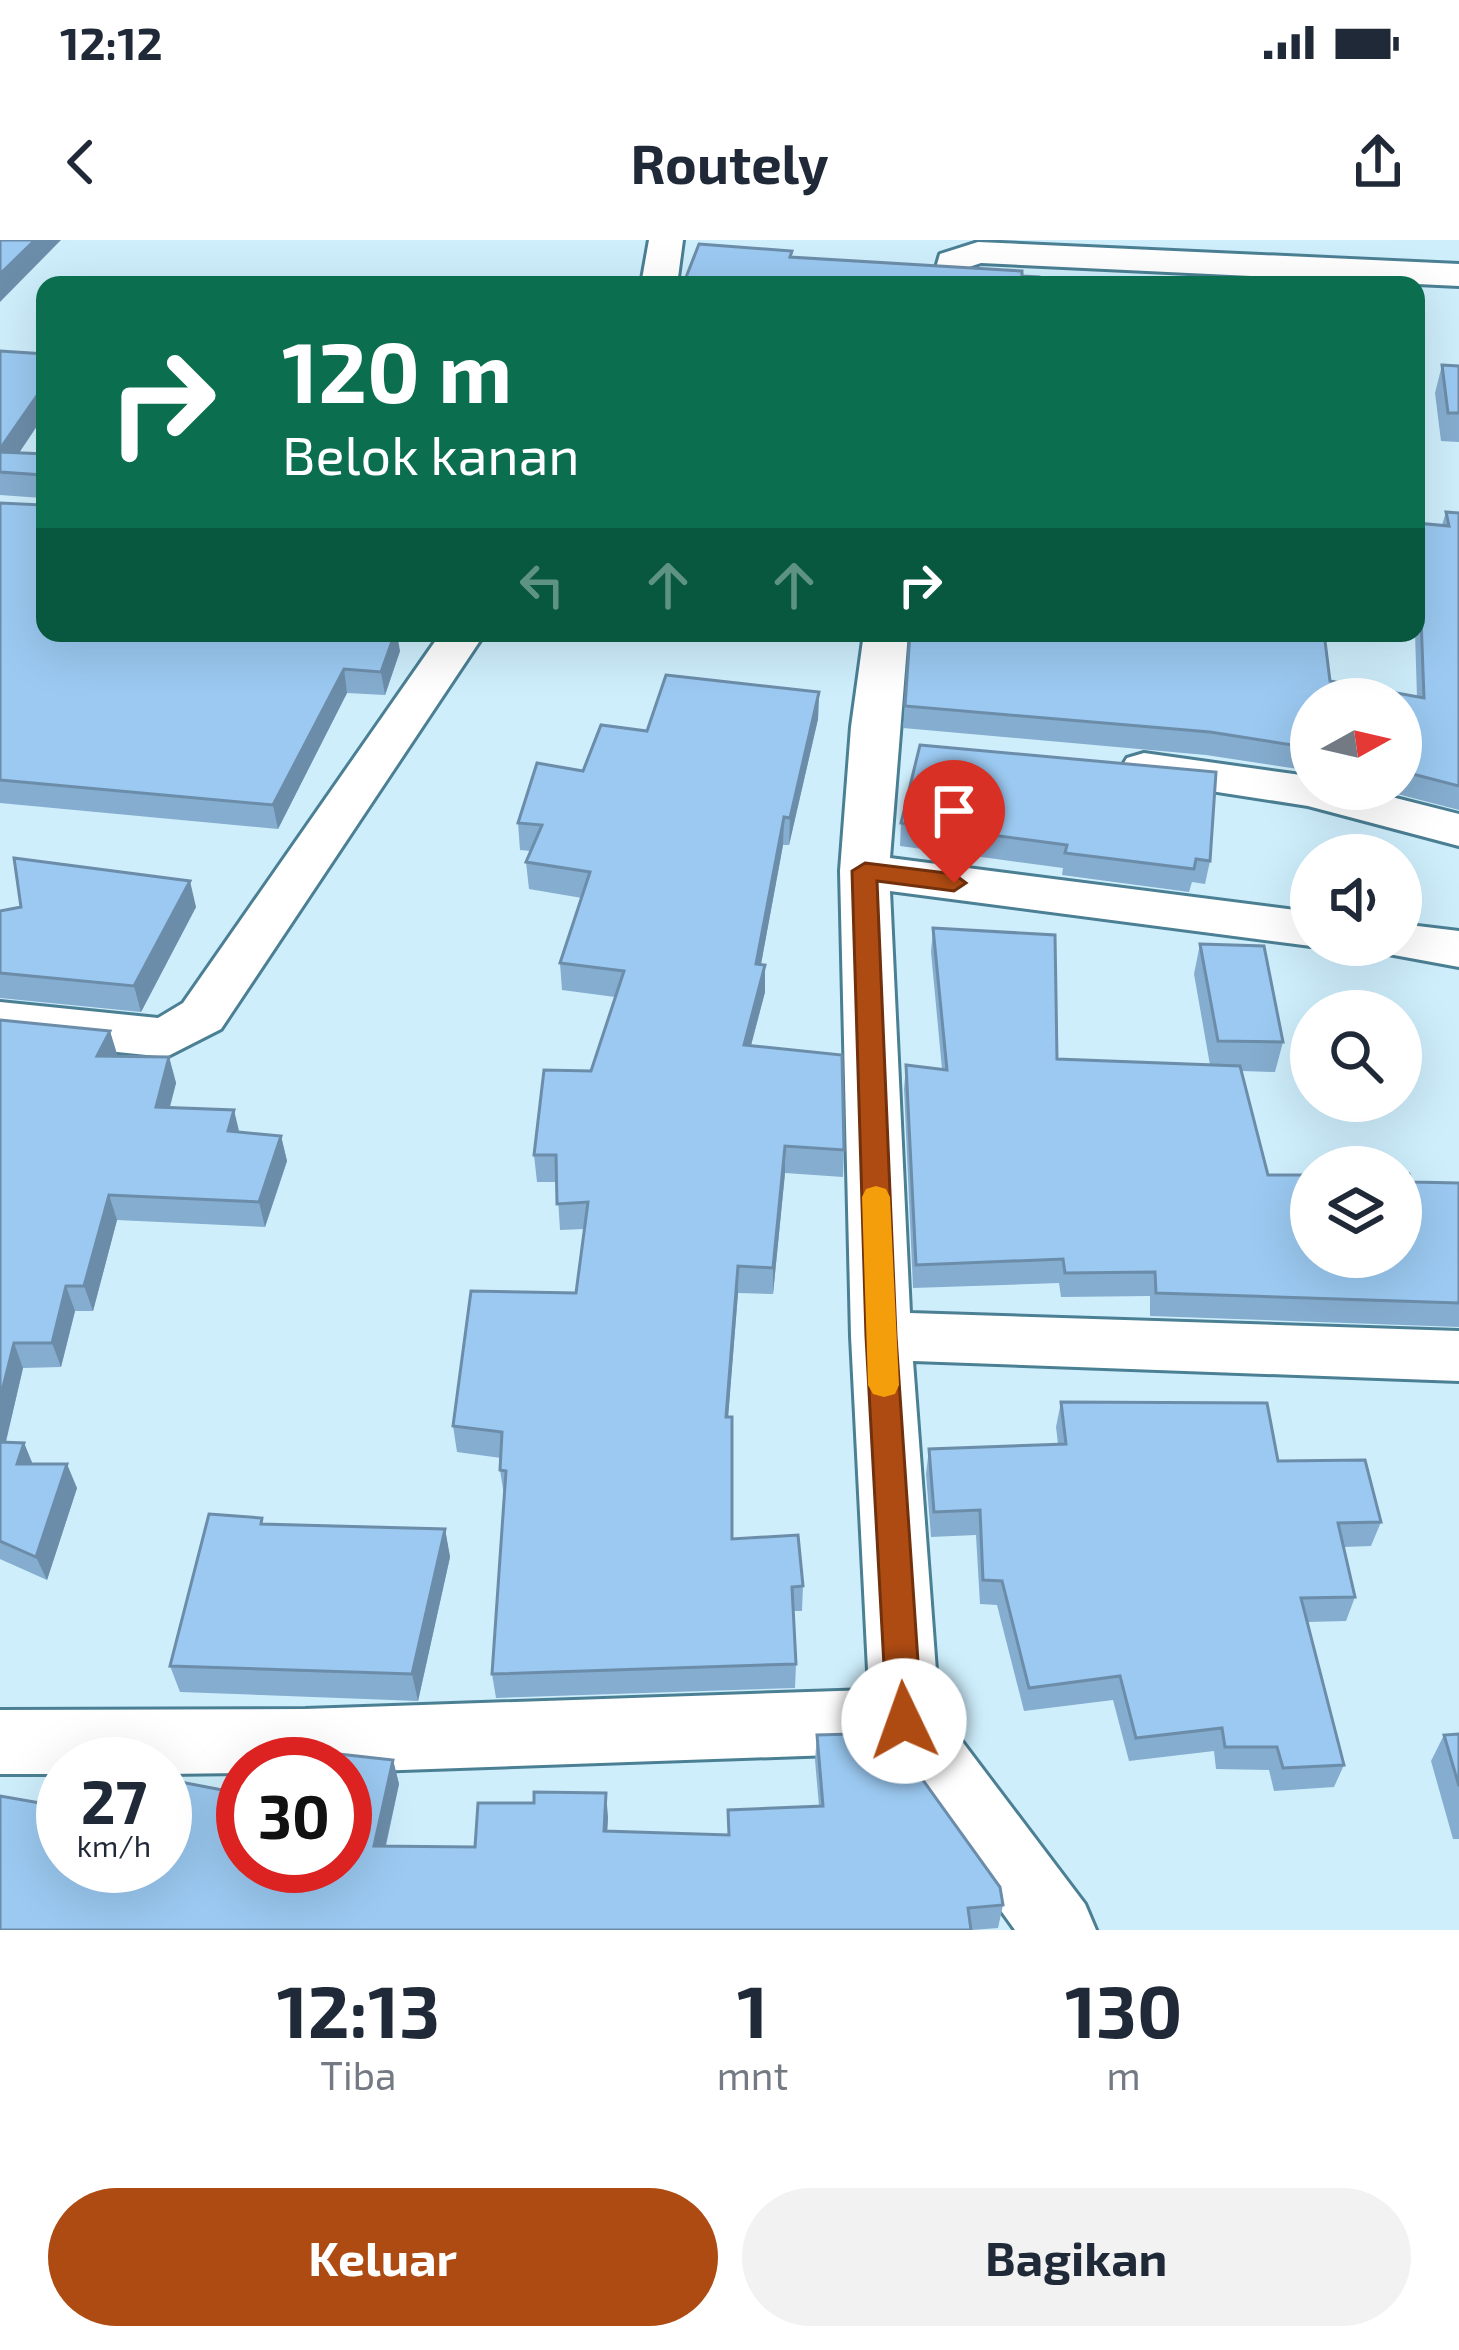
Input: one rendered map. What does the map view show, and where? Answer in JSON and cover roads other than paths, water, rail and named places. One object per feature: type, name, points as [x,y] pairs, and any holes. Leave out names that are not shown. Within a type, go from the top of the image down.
[{"type":"street","points":[[660,276],[666,240]]},
{"type":"street","points":[[950,276],[952,260],[977,252],[1459,275]]},
{"type":"street","points":[[0,1022],[166,1038],[202,1016],[457,642]]},
{"type":"street","points":[[887,642],[894,746],[865,871],[881,1336],[904,1721],[1059,1930]]},
{"type":"street","points":[[1093,764],[1205,774],[1308,791],[1459,830]]},
{"type":"street","points":[[865,871],[1290,926]]},
{"type":"street","points":[[1422,944],[1459,949]]},
{"type":"street","points":[[881,1336],[1459,1356]]},
{"type":"street","points":[[0,1742],[304,1741],[904,1721]]}]
